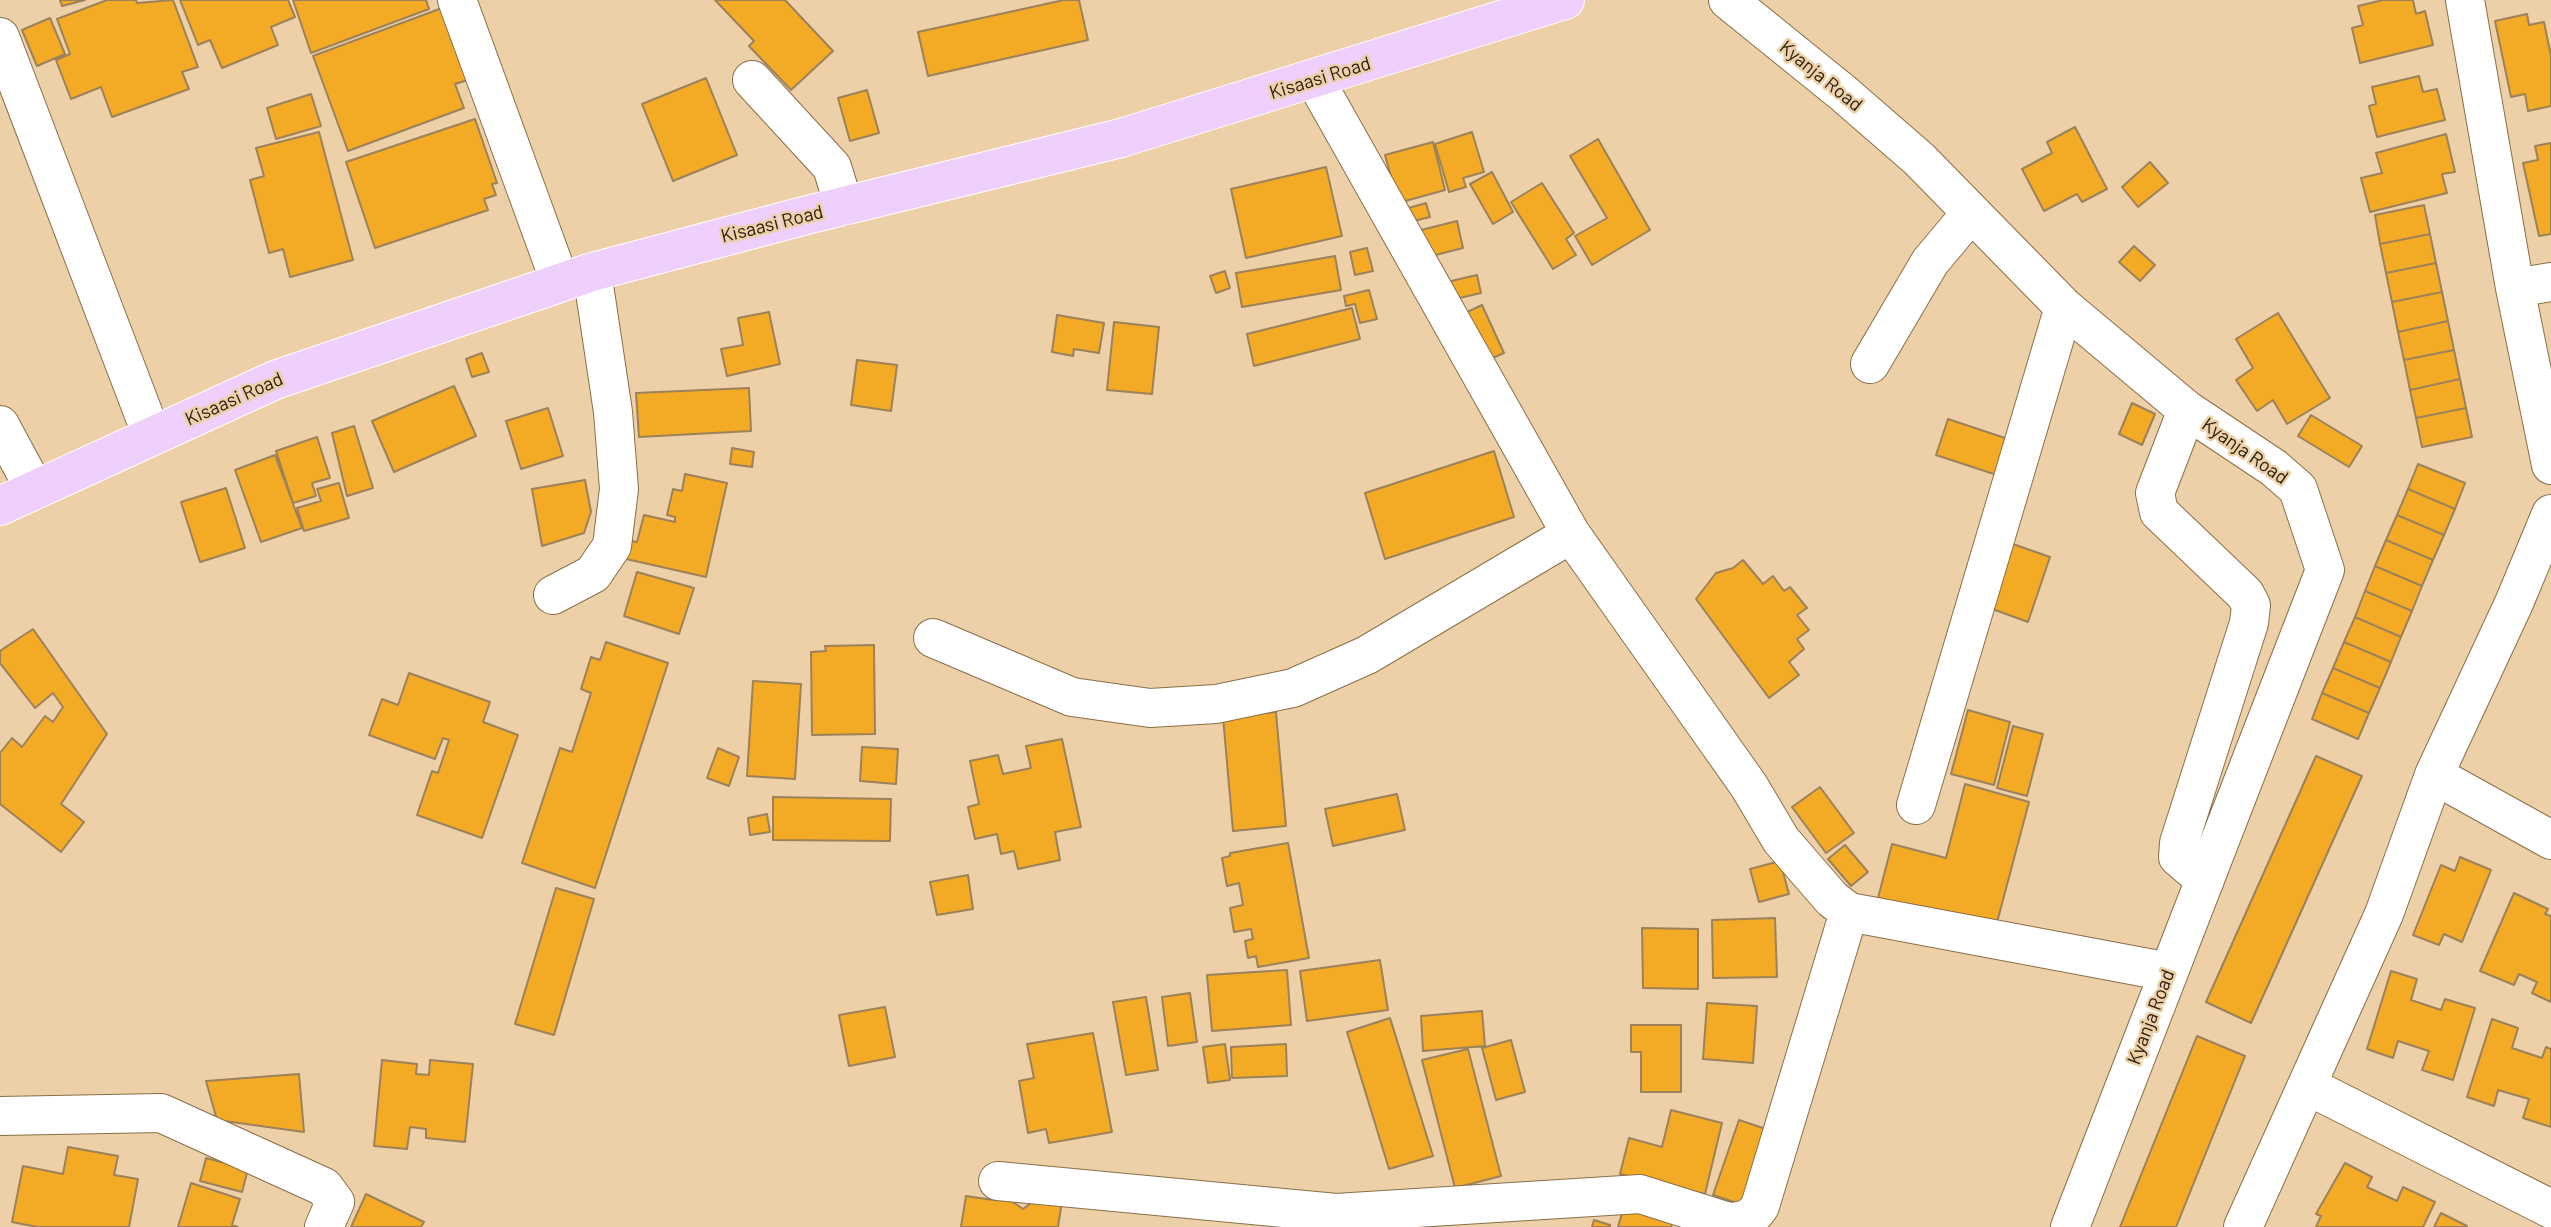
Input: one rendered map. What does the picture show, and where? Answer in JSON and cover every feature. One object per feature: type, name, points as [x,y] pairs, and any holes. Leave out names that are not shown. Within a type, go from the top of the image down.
[{"type":"main road","name":"Kisaasi Road","points":[[0,506],[275,380],[576,277],[845,206],[1121,138],[1315,80],[1565,0]]},
{"type":"street","points":[[457,0],[576,277],[613,412],[620,489],[612,546],[593,574],[553,595]]},
{"type":"street","name":"Kyanja Road","points":[[1728,0],[1853,101],[1919,159],[2064,307],[2187,410],[2274,468],[2298,489],[2325,569],[2070,1227]]},
{"type":"street","points":[[2465,0],[2533,285],[2551,466]]},
{"type":"street","points":[[0,37],[152,436]]},
{"type":"street","points":[[752,80],[832,167],[845,206]]},
{"type":"street","points":[[1315,80],[1571,534],[1749,786],[1781,840],[1832,899],[1849,912],[2169,972]]},
{"type":"street","points":[[1870,364],[1930,262],[1971,214]]},
{"type":"street","points":[[1916,805],[2064,307]]},
{"type":"street","points":[[2187,410],[2155,493],[2159,512],[2245,594],[2251,605],[2249,623],[2179,843],[2178,857],[2205,880]]},
{"type":"street","points":[[0,425],[35,490]]},
{"type":"street","points":[[2243,1227],[2384,914],[2434,775],[2533,600],[2551,514]]},
{"type":"street","points":[[933,638],[1072,697],[1150,708],[1216,704],[1293,688],[1367,655],[1571,534]]},
{"type":"street","points":[[2434,775],[2551,840]]},
{"type":"street","points":[[998,1181],[1336,1213],[1640,1194],[1743,1224],[1760,1206],[1849,912]]},
{"type":"street","points":[[2308,1086],[2551,1209]]},
{"type":"street","points":[[0,1116],[161,1113],[324,1187],[335,1202],[324,1227]]},
{"type":"building","points":[[60,0],[85,0],[62,6]]},
{"type":"building","points":[[107,0],[136,0],[137,3],[173,0],[198,67],[182,72],[189,89],[112,117],[101,87],[71,99],[56,60],[70,54],[57,19]]},
{"type":"building","points":[[180,0],[288,0],[295,17],[271,27],[278,45],[222,68],[210,40],[198,45]]},
{"type":"building","points":[[293,0],[426,0],[429,9],[311,53]]},
{"type":"building","points":[[715,0],[785,0],[833,51],[791,90],[749,46],[754,41]]},
{"type":"building","points":[[1064,0],[1079,0],[1088,40],[928,76],[918,32]]},
{"type":"building","points":[[2383,0],[2413,0],[2416,14],[2425,11],[2433,45],[2360,63],[2352,28],[2363,25],[2358,6]]},
{"type":"building","points":[[442,8],[468,80],[455,84],[464,108],[348,151],[313,56]]},
{"type":"building","points":[[2527,14],[2529,25],[2544,22],[2551,56],[2551,106],[2528,111],[2525,94],[2511,97],[2495,21]]},
{"type":"building","points":[[50,18],[65,54],[37,66],[22,30]]},
{"type":"building","points":[[2419,76],[2423,92],[2437,89],[2445,120],[2377,137],[2369,106],[2376,104],[2372,87]]},
{"type":"building","points":[[706,78],[737,155],[673,181],[642,104]]},
{"type":"building","points":[[867,90],[879,133],[850,141],[838,98]]},
{"type":"building","points":[[311,94],[321,126],[276,139],[267,108]]},
{"type":"building","points":[[475,119],[497,183],[492,184],[496,195],[484,199],[488,210],[375,248],[346,162]]},
{"type":"building","points":[[2075,127],[2107,189],[2082,202],[2077,194],[2044,211],[2022,169],[2052,153],[2047,142]]},
{"type":"building","points":[[319,132],[353,260],[290,277],[283,249],[269,253],[250,180],[264,176],[256,148]]},
{"type":"building","points":[[1472,132],[1484,172],[1463,178],[1466,187],[1449,192],[1435,144]]},
{"type":"building","points":[[2446,134],[2455,172],[2442,174],[2447,193],[2370,212],[2361,178],[2382,173],[2376,153]]},
{"type":"building","points":[[1598,139],[1650,230],[1592,265],[1575,236],[1607,218],[1570,156]]},
{"type":"building","points":[[1433,142],[1445,190],[1398,203],[1385,155]]},
{"type":"building","points":[[2551,143],[2551,234],[2539,236],[2523,163],[2538,160],[2535,146]]},
{"type":"building","points":[[2150,162],[2168,183],[2138,207],[2122,187]]},
{"type":"building","points":[[1326,167],[1342,236],[1246,258],[1231,189]]},
{"type":"building","points":[[1492,172],[1513,212],[1493,224],[1470,184]]},
{"type":"building","points":[[1542,183],[1574,233],[1566,239],[1576,255],[1553,269],[1511,202]]},
{"type":"building","points":[[1426,203],[1430,217],[1401,224],[1398,211]]},
{"type":"building","points":[[2424,205],[2430,234],[2380,244],[2375,215]]},
{"type":"building","points":[[1457,221],[1463,248],[1428,257],[1421,230]]},
{"type":"building","points":[[2430,234],[2436,263],[2386,273],[2380,244]]},
{"type":"building","points":[[2134,246],[2155,265],[2140,281],[2119,262]]},
{"type":"building","points":[[1367,248],[1373,271],[1355,275],[1350,252]]},
{"type":"building","points":[[1335,256],[1341,290],[1242,307],[1236,273]]},
{"type":"building","points":[[2436,263],[2442,292],[2392,302],[2386,273]]},
{"type":"building","points":[[1225,271],[1230,288],[1216,293],[1210,276]]},
{"type":"building","points":[[1477,275],[1481,293],[1455,299],[1451,281]]},
{"type":"building","points":[[1369,290],[1377,319],[1360,323],[1355,304],[1346,306],[1344,296]]},
{"type":"building","points":[[2442,292],[2448,321],[2398,332],[2392,302]]},
{"type":"building","points":[[1482,305],[1504,353],[1483,362],[1463,314]]},
{"type":"building","points":[[1352,308],[1360,339],[1254,366],[1247,334]]},
{"type":"building","points":[[769,312],[780,364],[727,376],[721,349],[743,345],[738,318]]},
{"type":"building","points":[[2278,313],[2330,398],[2287,424],[2273,400],[2257,411],[2236,380],[2253,368],[2236,339]]},
{"type":"building","points":[[1057,315],[1104,323],[1099,353],[1074,349],[1073,356],[1052,352]]},
{"type":"building","points":[[2448,321],[2454,350],[2404,360],[2398,332]]},
{"type":"building","points":[[1114,322],[1159,327],[1152,394],[1107,390]]},
{"type":"building","points":[[2454,350],[2460,379],[2410,390],[2404,360]]},
{"type":"building","points":[[482,353],[489,372],[472,377],[466,359]]},
{"type":"building","points":[[857,360],[897,365],[891,411],[851,405]]},
{"type":"building","points":[[2460,379],[2466,408],[2416,418],[2410,390]]},
{"type":"building","points":[[454,386],[476,436],[394,472],[372,421]]},
{"type":"building","points":[[749,388],[751,431],[639,437],[636,393]]},
{"type":"building","points":[[2132,403],[2155,414],[2142,445],[2119,434]]},
{"type":"building","points":[[548,408],[563,456],[521,469],[506,421]]},
{"type":"building","points":[[2466,408],[2472,437],[2422,447],[2416,418]]},
{"type":"building","points":[[2311,415],[2362,446],[2349,467],[2298,436]]},
{"type":"building","points":[[1948,419],[2011,440],[2000,476],[1936,455]]},
{"type":"building","points":[[354,426],[373,488],[347,496],[332,433]]},
{"type":"building","points":[[317,437],[330,478],[312,483],[316,496],[293,503],[276,451]]},
{"type":"building","points":[[732,448],[754,452],[752,467],[730,464]]},
{"type":"building","points":[[1494,451],[1514,517],[1385,559],[1365,493]]},
{"type":"building","points":[[275,455],[302,528],[261,542],[235,470]]},
{"type":"building","points":[[2418,464],[2465,483],[2455,509],[2408,489]]},
{"type":"building","points":[[685,474],[727,483],[706,577],[626,559],[631,541],[637,542],[644,515],[675,522],[675,517],[667,515],[673,489],[682,491]]},
{"type":"building","points":[[585,480],[591,512],[584,533],[542,546],[532,489]]},
{"type":"building","points":[[339,483],[349,518],[304,531],[297,508],[321,501],[317,489]]},
{"type":"building","points":[[226,488],[245,548],[200,562],[181,502]]},
{"type":"building","points":[[2408,489],[2455,509],[2444,535],[2397,515]]},
{"type":"building","points":[[2397,515],[2444,535],[2433,560],[2386,540]]},
{"type":"building","points":[[2386,540],[2433,560],[2422,586],[2375,566]]},
{"type":"building","points":[[2010,543],[2050,557],[2028,622],[1987,607]]},
{"type":"building","points":[[1743,560],[1763,584],[1773,576],[1784,591],[1790,587],[1807,608],[1797,615],[1809,630],[1797,639],[1804,649],[1789,662],[1799,675],[1769,698],[1696,599],[1716,573],[1733,568]]},
{"type":"building","points":[[2375,566],[2422,586],[2412,611],[2365,591]]},
{"type":"building","points":[[637,572],[694,588],[679,634],[624,616]]},
{"type":"building","points":[[2365,591],[2412,611],[2401,637],[2355,617]]},
{"type":"building","points":[[2355,617],[2401,637],[2391,662],[2344,642]]},
{"type":"building","points":[[33,629],[107,734],[61,804],[84,822],[61,852],[0,804],[0,753],[12,738],[22,747],[45,716],[53,722],[63,707],[53,693],[35,708],[0,663],[0,651]]},
{"type":"building","points":[[606,642],[668,663],[595,888],[522,863],[560,748],[572,752],[591,693],[581,689],[591,657],[600,660]]},
{"type":"building","points":[[2344,642],[2391,662],[2380,688],[2333,668]]},
{"type":"building","points":[[874,645],[875,734],[812,735],[811,652],[826,651],[825,646]]},
{"type":"building","points":[[2333,668],[2380,688],[2369,713],[2322,693]]},
{"type":"building","points":[[409,673],[490,702],[483,722],[518,735],[482,838],[417,815],[432,771],[438,773],[449,740],[443,738],[435,759],[369,735],[382,699],[398,705]]},
{"type":"building","points":[[753,681],[801,684],[795,779],[747,776]]},
{"type":"building","points":[[2322,693],[2369,713],[2358,739],[2312,719]]},
{"type":"building","points":[[1968,710],[2010,722],[1994,785],[1951,774]]},
{"type":"building","points":[[1276,712],[1286,826],[1233,831],[1223,717]]},
{"type":"building","points":[[2013,726],[2043,734],[2027,796],[1997,788]]},
{"type":"building","points":[[1062,739],[1081,827],[1055,832],[1060,860],[1018,869],[1014,851],[1001,854],[997,834],[975,839],[968,807],[979,804],[970,761],[998,755],[1003,774],[1031,768],[1026,746]]},
{"type":"building","points":[[862,747],[898,749],[896,784],[860,781]]},
{"type":"building","points":[[718,748],[739,757],[729,786],[707,778]]},
{"type":"building","points":[[2316,756],[2362,776],[2251,1023],[2206,1002]]},
{"type":"building","points":[[1965,784],[2029,802],[1995,930],[1878,898],[1892,844],[1946,858]]},
{"type":"building","points":[[1820,787],[1854,833],[1826,853],[1792,807]]},
{"type":"building","points":[[1397,794],[1405,830],[1333,846],[1325,809]]},
{"type":"building","points":[[773,797],[891,799],[890,841],[773,840]]},
{"type":"building","points":[[767,814],[770,832],[750,835],[748,818]]},
{"type":"building","points":[[1288,843],[1309,958],[1258,967],[1256,956],[1248,958],[1245,941],[1253,939],[1251,929],[1234,932],[1230,908],[1243,905],[1239,883],[1227,886],[1222,858],[1230,856],[1230,853]]},
{"type":"building","points":[[1845,845],[1868,872],[1851,886],[1828,859]]},
{"type":"building","points":[[2460,857],[2491,870],[2462,942],[2444,934],[2439,945],[2413,935],[2441,865],[2455,871]]},
{"type":"building","points":[[1780,861],[1789,894],[1759,902],[1750,869]]},
{"type":"building","points":[[968,875],[973,909],[937,915],[930,882]]},
{"type":"building","points":[[556,888],[594,899],[554,1035],[515,1024]]},
{"type":"building","points":[[2514,893],[2548,909],[2545,914],[2551,916],[2551,1002],[2532,993],[2537,982],[2519,974],[2514,985],[2480,971]]},
{"type":"building","points":[[1775,918],[1777,977],[1713,978],[1712,920]]},
{"type":"building","points":[[1642,928],[1698,929],[1698,989],[1643,988]]},
{"type":"building","points":[[1380,960],[1388,1010],[1307,1021],[1300,971]]},
{"type":"building","points":[[1287,970],[1291,1025],[1212,1031],[1207,975]]},
{"type":"building","points":[[2391,971],[2417,979],[2411,1000],[2441,1010],[2445,999],[2475,1008],[2453,1080],[2422,1070],[2429,1051],[2398,1041],[2393,1058],[2367,1049]]},
{"type":"building","points":[[1190,993],[1197,1042],[1168,1046],[1162,997]]},
{"type":"building","points":[[1146,997],[1158,1070],[1126,1075],[1113,1002]]},
{"type":"building","points":[[1707,1003],[1757,1006],[1753,1063],[1703,1059]]},
{"type":"building","points":[[885,1007],[895,1057],[849,1066],[839,1015]]},
{"type":"building","points":[[1482,1011],[1485,1046],[1423,1051],[1421,1016]]},
{"type":"building","points":[[1390,1018],[1433,1156],[1389,1169],[1347,1032]]},
{"type":"building","points":[[2492,1019],[2518,1028],[2512,1048],[2542,1058],[2546,1047],[2551,1049],[2551,1127],[2523,1118],[2529,1099],[2498,1090],[2494,1106],[2467,1097]]},
{"type":"building","points":[[1631,1025],[1681,1025],[1681,1092],[1641,1092],[1641,1052],[1631,1052]]},
{"type":"building","points":[[1093,1033],[1112,1132],[1049,1143],[1046,1129],[1028,1133],[1019,1081],[1034,1078],[1027,1044]]},
{"type":"building","points":[[2197,1036],[2245,1056],[2176,1227],[2120,1227]]},
{"type":"building","points":[[1511,1040],[1525,1092],[1496,1100],[1482,1048]]},
{"type":"building","points":[[1225,1044],[1230,1080],[1208,1083],[1203,1047]]},
{"type":"building","points":[[1286,1044],[1287,1076],[1232,1078],[1231,1047]]},
{"type":"building","points":[[1468,1049],[1501,1176],[1455,1188],[1422,1060]]},
{"type":"building","points":[[382,1060],[417,1064],[416,1074],[429,1075],[430,1060],[473,1064],[465,1142],[426,1138],[426,1129],[410,1127],[407,1149],[374,1146]]},
{"type":"building","points":[[299,1074],[304,1132],[217,1120],[206,1081]]},
{"type":"building","points":[[1671,1110],[1722,1123],[1705,1194],[1620,1174],[1629,1138],[1662,1147]]},
{"type":"building","points":[[1739,1120],[1772,1131],[1746,1206],[1713,1195]]},
{"type":"building","points":[[68,1147],[118,1156],[114,1175],[138,1179],[129,1227],[37,1227],[12,1222],[23,1166],[63,1174]]},
{"type":"building","points":[[206,1158],[248,1169],[242,1192],[200,1181]]},
{"type":"building","points":[[2345,1163],[2372,1177],[2367,1187],[2397,1201],[2403,1187],[2435,1202],[2423,1227],[2316,1227],[2321,1216],[2316,1214]]},
{"type":"building","points":[[191,1183],[240,1199],[232,1225],[238,1227],[178,1227]]},
{"type":"building","points":[[995,1189],[1023,1209],[1044,1193],[1062,1201],[1058,1227],[961,1227],[966,1196],[993,1200]]},
{"type":"building","points":[[366,1194],[424,1222],[421,1227],[351,1227]]},
{"type":"building","points":[[1626,1199],[1675,1213],[1671,1227],[1618,1227]]},
{"type":"building","points":[[2441,1213],[2467,1226],[2434,1227]]},
{"type":"building","points":[[1594,1220],[1610,1225],[1610,1227],[1592,1227]]}]
